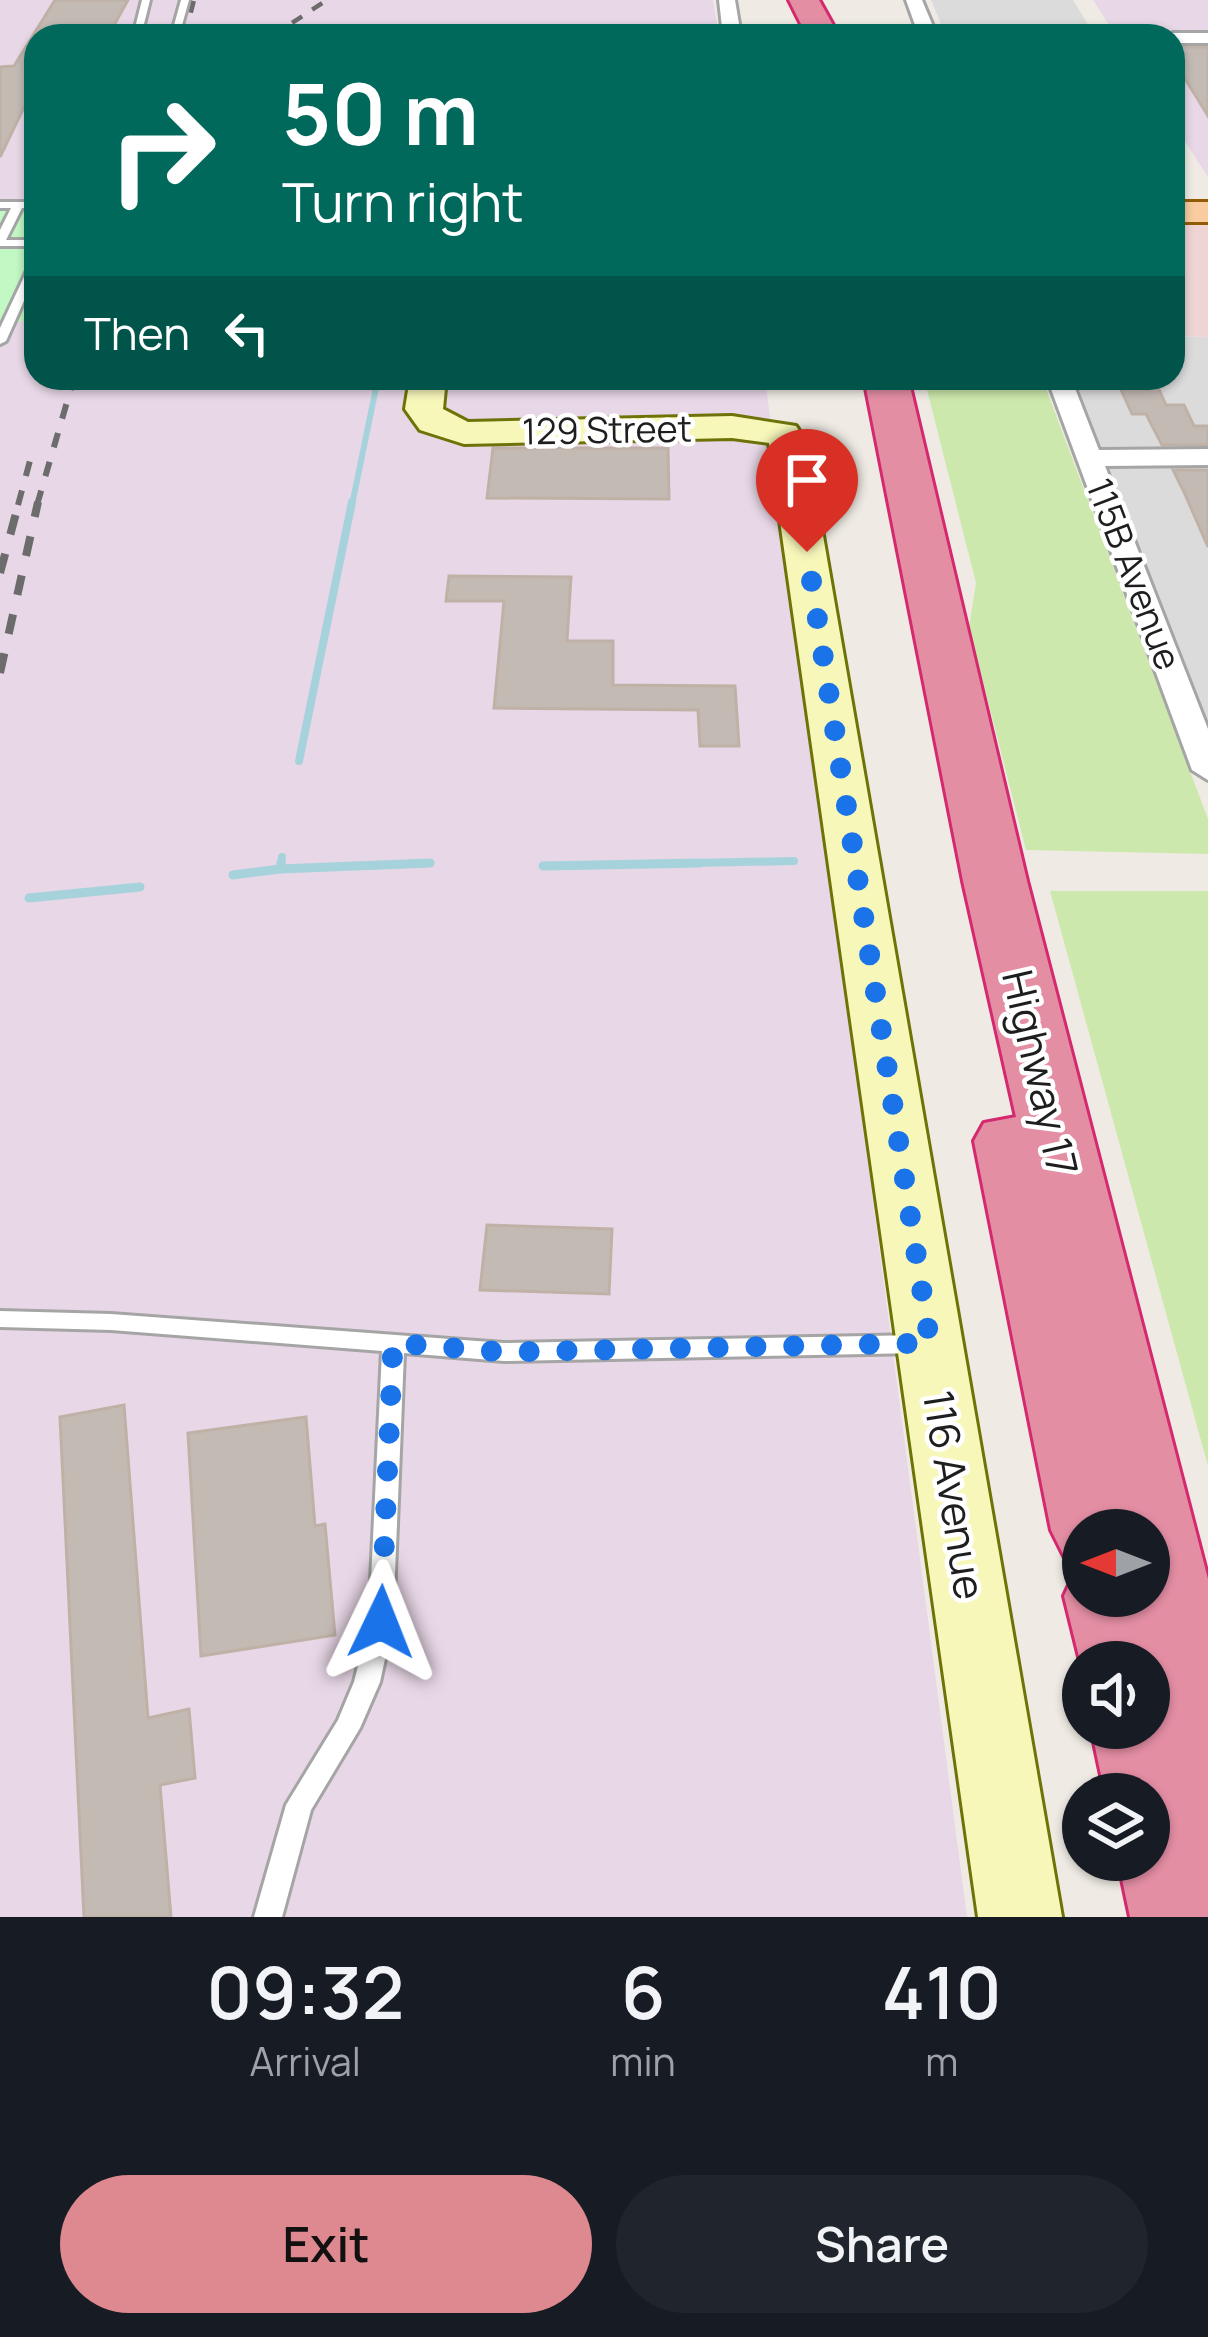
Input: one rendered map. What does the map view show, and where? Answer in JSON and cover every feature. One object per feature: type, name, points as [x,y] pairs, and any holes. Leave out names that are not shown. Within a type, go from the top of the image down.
[{"type":"highway","name":"Highway 17","points":[[845,390],[887,561],[1090,1509]]},
{"type":"highway","points":[[874,390],[903,450]]},
{"type":"highway","name":"Highway 17","points":[[889,390],[995,881],[1208,1764]]},
{"type":"highway","points":[[1144,1749],[1181,1917]]},
{"type":"street","name":"129 Street","points":[[426,390],[424,409],[433,422],[464,433],[731,427],[783,434]]},
{"type":"street","name":"115B Avenue","points":[[1064,390],[1208,770]]},
{"type":"street","name":"116 Avenue","points":[[783,434],[793,458],[1020,1917]]},
{"type":"street","points":[[1090,458],[1208,457]]},
{"type":"lane","points":[[0,205],[24,205]]},
{"type":"lane","points":[[0,242],[18,205]]},
{"type":"lane","points":[[0,340],[24,288]]},
{"type":"lane","points":[[0,1319],[111,1322],[504,1352],[930,1343]]},
{"type":"lane","points":[[268,1917],[298,1805],[347,1728],[367,1682],[381,1622],[393,1343]]},
{"type":"shaded area","points":[[0,0],[713,0],[717,24],[24,24],[24,390],[767,390],[967,1917],[0,1917]]},
{"type":"shaded area","points":[[931,0],[1073,0],[1088,24],[941,24]]},
{"type":"shaded area","points":[[1093,0],[1208,0],[1208,177],[1185,142],[1185,24],[1108,24]]},
{"type":"shaded area","points":[[1185,218],[1208,218],[1208,337],[1185,336]]},
{"type":"shaded area","points":[[1185,336],[1208,337],[1208,727],[1075,390],[1185,390]]},
{"type":"green space","points":[[0,200],[24,200],[24,318],[22,322],[0,323]]},
{"type":"green space","points":[[927,390],[1047,390],[1208,819],[1208,854],[1026,850],[969,627],[976,583]]},
{"type":"green space","points":[[1050,891],[1208,891],[1208,1466]]},
{"type":"building","points":[[55,0],[128,0],[115,24],[40,24]]},
{"type":"building","points":[[1185,47],[1208,47],[1208,116],[1185,79]]},
{"type":"building","points":[[24,50],[24,107],[0,157],[0,67],[14,66]]},
{"type":"building","points":[[1121,390],[1159,390],[1166,405],[1184,405],[1194,426],[1208,426],[1208,445],[1162,445],[1146,414],[1132,414]]},
{"type":"building","points":[[493,448],[668,448],[669,499],[487,498]]},
{"type":"building","points":[[1173,470],[1208,470],[1208,547],[1184,492]]},
{"type":"building","points":[[449,576],[571,577],[567,641],[613,641],[613,685],[735,686],[739,746],[700,746],[698,710],[494,708],[504,601],[446,601]]},
{"type":"building","points":[[487,1225],[612,1229],[609,1294],[480,1290]]},
{"type":"building","points":[[124,1405],[148,1718],[189,1709],[195,1778],[160,1785],[171,1917],[84,1917],[60,1417]]},
{"type":"building","points":[[306,1417],[315,1526],[325,1524],[335,1635],[201,1656],[188,1433]]},
{"type":"waterway","points":[[352,505],[376,390]]},
{"type":"waterway","points":[[299,761],[352,502]]},
{"type":"waterway","points":[[281,866],[282,857]]},
{"type":"waterway","points":[[637,864],[794,861]]},
{"type":"waterway","points":[[280,869],[281,863]]},
{"type":"waterway","points":[[280,869],[430,863],[358,866]]},
{"type":"waterway","points":[[637,864],[700,863]]},
{"type":"waterway","points":[[543,866],[637,864]]},
{"type":"waterway","points":[[549,866],[637,864]]},
{"type":"waterway","points":[[233,875],[280,869]]},
{"type":"waterway","points":[[29,898],[140,887]]},
{"type":"railway","points":[[188,24],[194,0]]},
{"type":"railway","points":[[290,24],[327,0]]},
{"type":"railway","points":[[37,505],[71,390]]},
{"type":"railway","points":[[18,505],[31,457]]},
{"type":"railway","points":[[0,573],[19,502]]},
{"type":"railway","points":[[0,673],[38,502]]},
{"type":"route","points":[[381,1622],[393,1343],[504,1352],[930,1343],[807,552]]}]
